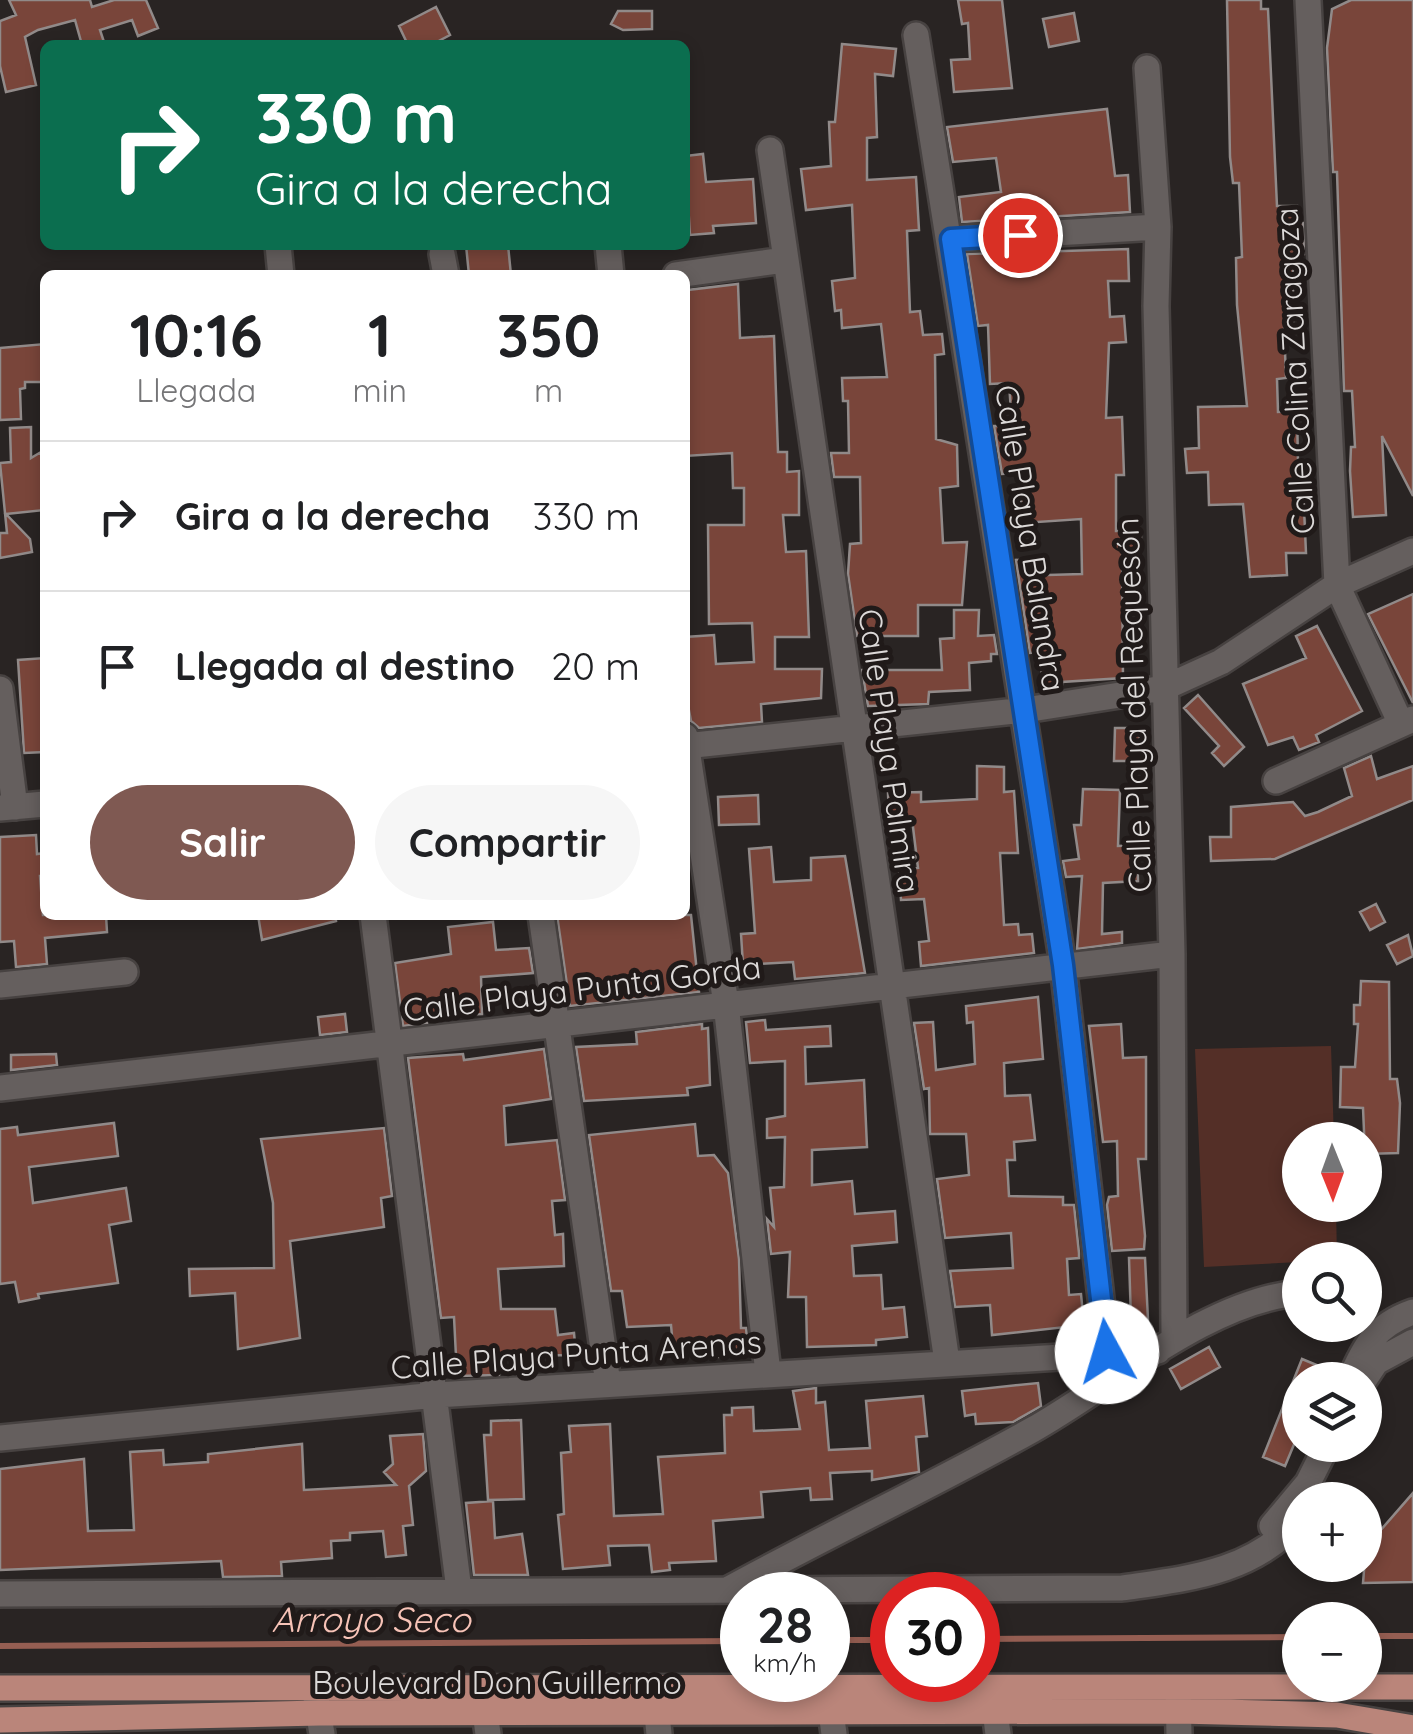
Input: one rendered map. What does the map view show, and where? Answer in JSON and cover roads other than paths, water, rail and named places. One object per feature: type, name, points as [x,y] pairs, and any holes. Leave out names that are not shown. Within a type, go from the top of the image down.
[{"type":"main road","name":"Boulevard Don Guillermo","points":[[1382,1686],[1413,1687]]},
{"type":"main road","name":"Boulevard Don Guillermo","points":[[0,1688],[486,1723],[658,1725],[997,1722],[1179,1711],[1282,1694]]},
{"type":"main road","name":"Boulevard Don Guillermo","points":[[0,1720],[147,1726],[654,1689],[1337,1715],[1413,1728]]},
{"type":"main road","points":[[1337,1715],[1339,1702]]},
{"type":"street","name":"Calle Colina Zaragoza","points":[[1308,0],[1336,586],[1407,722]]},
{"type":"street","name":"Calle Playa Balandra","points":[[916,35],[1063,965],[1107,1352]]},
{"type":"street","name":"Calle Playa del Requesón","points":[[1147,68],[1158,226],[1172,954],[1166,1346]]},
{"type":"street","name":"Calle Playa Palmira","points":[[770,150],[948,1362]]},
{"type":"street","points":[[951,239],[1158,226]]},
{"type":"street","points":[[690,273],[784,260]]},
{"type":"street","points":[[690,746],[1025,710],[1164,688],[1222,662],[1336,586],[1413,551]]},
{"type":"street","points":[[0,689],[8,808],[40,805]]},
{"type":"street","points":[[1276,781],[1407,722]]},
{"type":"street","points":[[690,772],[726,1004],[768,1374]]},
{"type":"street","points":[[374,920],[459,1590]]},
{"type":"street","points":[[542,920],[608,1384]]},
{"type":"street","name":"Calle Playa Punta Gorda","points":[[0,1088],[1172,954]]},
{"type":"street","points":[[0,985],[125,972]]},
{"type":"street","points":[[760,1572],[1033,1429],[1166,1346],[1250,1304],[1282,1297]]},
{"type":"street","points":[[1382,1318],[1413,1312]]},
{"type":"street","points":[[1376,1362],[1408,1344],[1382,1325]]},
{"type":"street","name":"Calle Playa Punta Arenas","points":[[0,1438],[436,1395],[1166,1346]]},
{"type":"street","points":[[1203,1576],[1279,1520],[1308,1483],[1318,1462]]},
{"type":"street","points":[[850,1590],[1122,1588],[1203,1576],[1244,1564],[1282,1539]]},
{"type":"street","points":[[0,1594],[720,1591]]},
{"type":"street","points":[[654,1689],[658,1725]]},
{"type":"waterway","name":"Arroyo Seco","points":[[1382,1636],[1413,1636]]},
{"type":"waterway","name":"Arroyo Seco","points":[[1000,1639],[1282,1637]]},
{"type":"waterway","name":"Arroyo Seco","points":[[850,1640],[870,1640]]},
{"type":"waterway","name":"Arroyo Seco","points":[[0,1646],[720,1641]]}]
